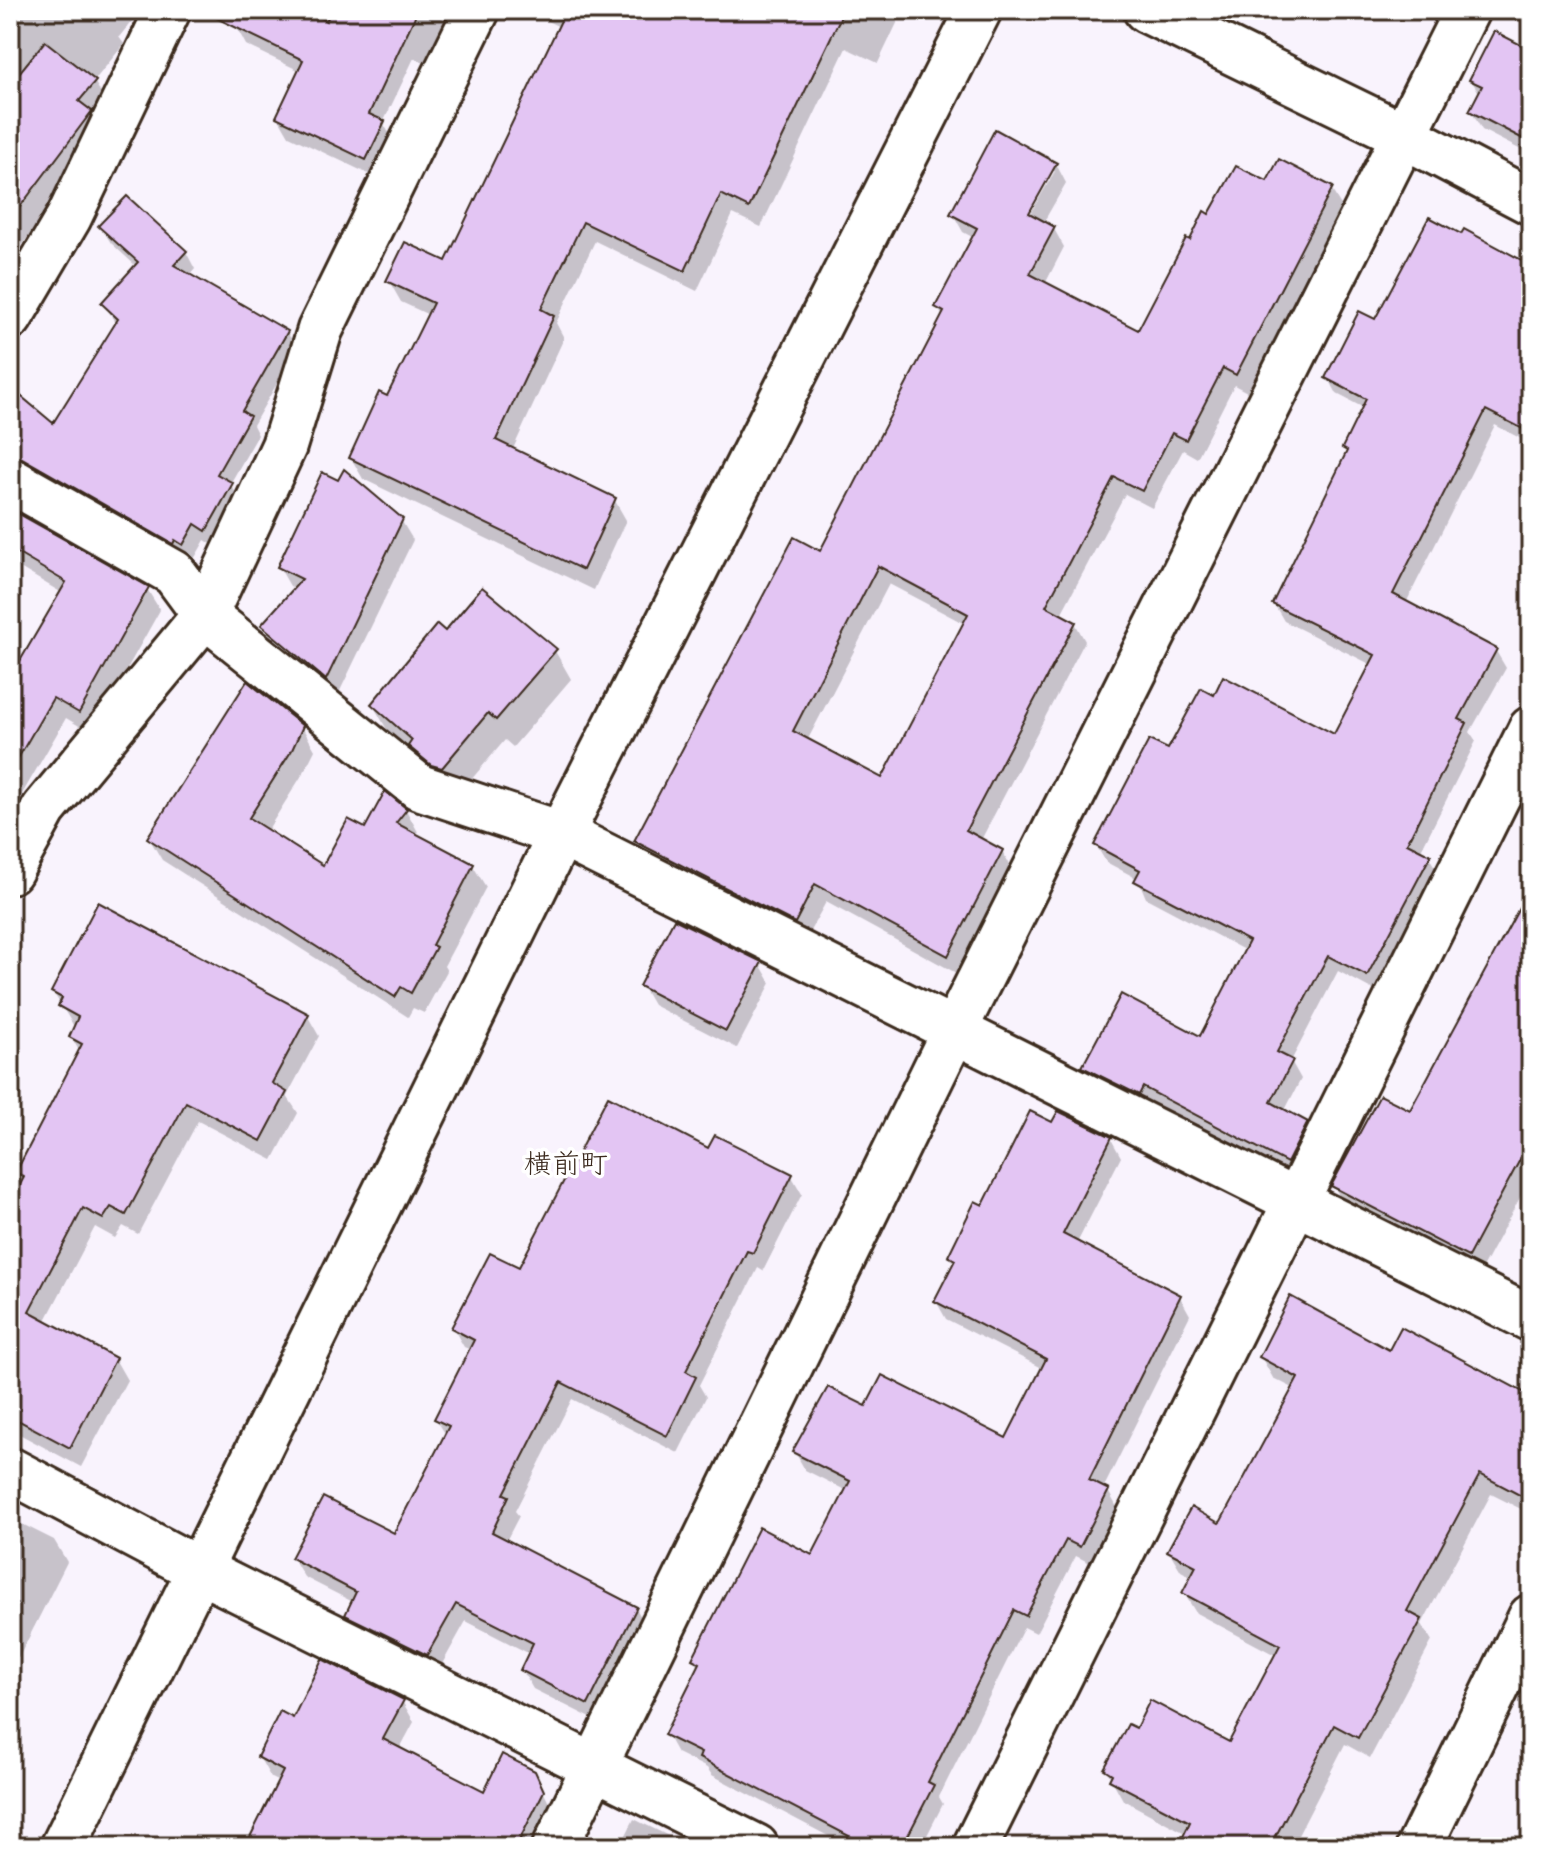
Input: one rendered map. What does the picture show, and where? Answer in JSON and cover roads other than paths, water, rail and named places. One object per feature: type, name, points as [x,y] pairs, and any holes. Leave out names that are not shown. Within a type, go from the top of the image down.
[{"type":"street","points":[[10,317],[69,217],[168,10]]},
{"type":"street","points":[[10,871],[44,809],[205,615],[284,446],[320,330],[477,10]]},
{"type":"street","points":[[63,1847],[561,834],[979,10]]},
{"type":"street","points":[[1146,10],[1405,136],[1531,202]]},
{"type":"street","points":[[555,1847],[954,1031],[1467,10]]},
{"type":"street","points":[[10,480],[174,573],[205,615],[419,787],[561,834],[1531,1319]]},
{"type":"street","points":[[975,1847],[1531,729]]},
{"type":"street","points":[[10,1470],[199,1570],[756,1847]]},
{"type":"street","points":[[1419,1847],[1531,1617]]},
{"type":"district","name":"横前町","points":[[566,1163]]}]
